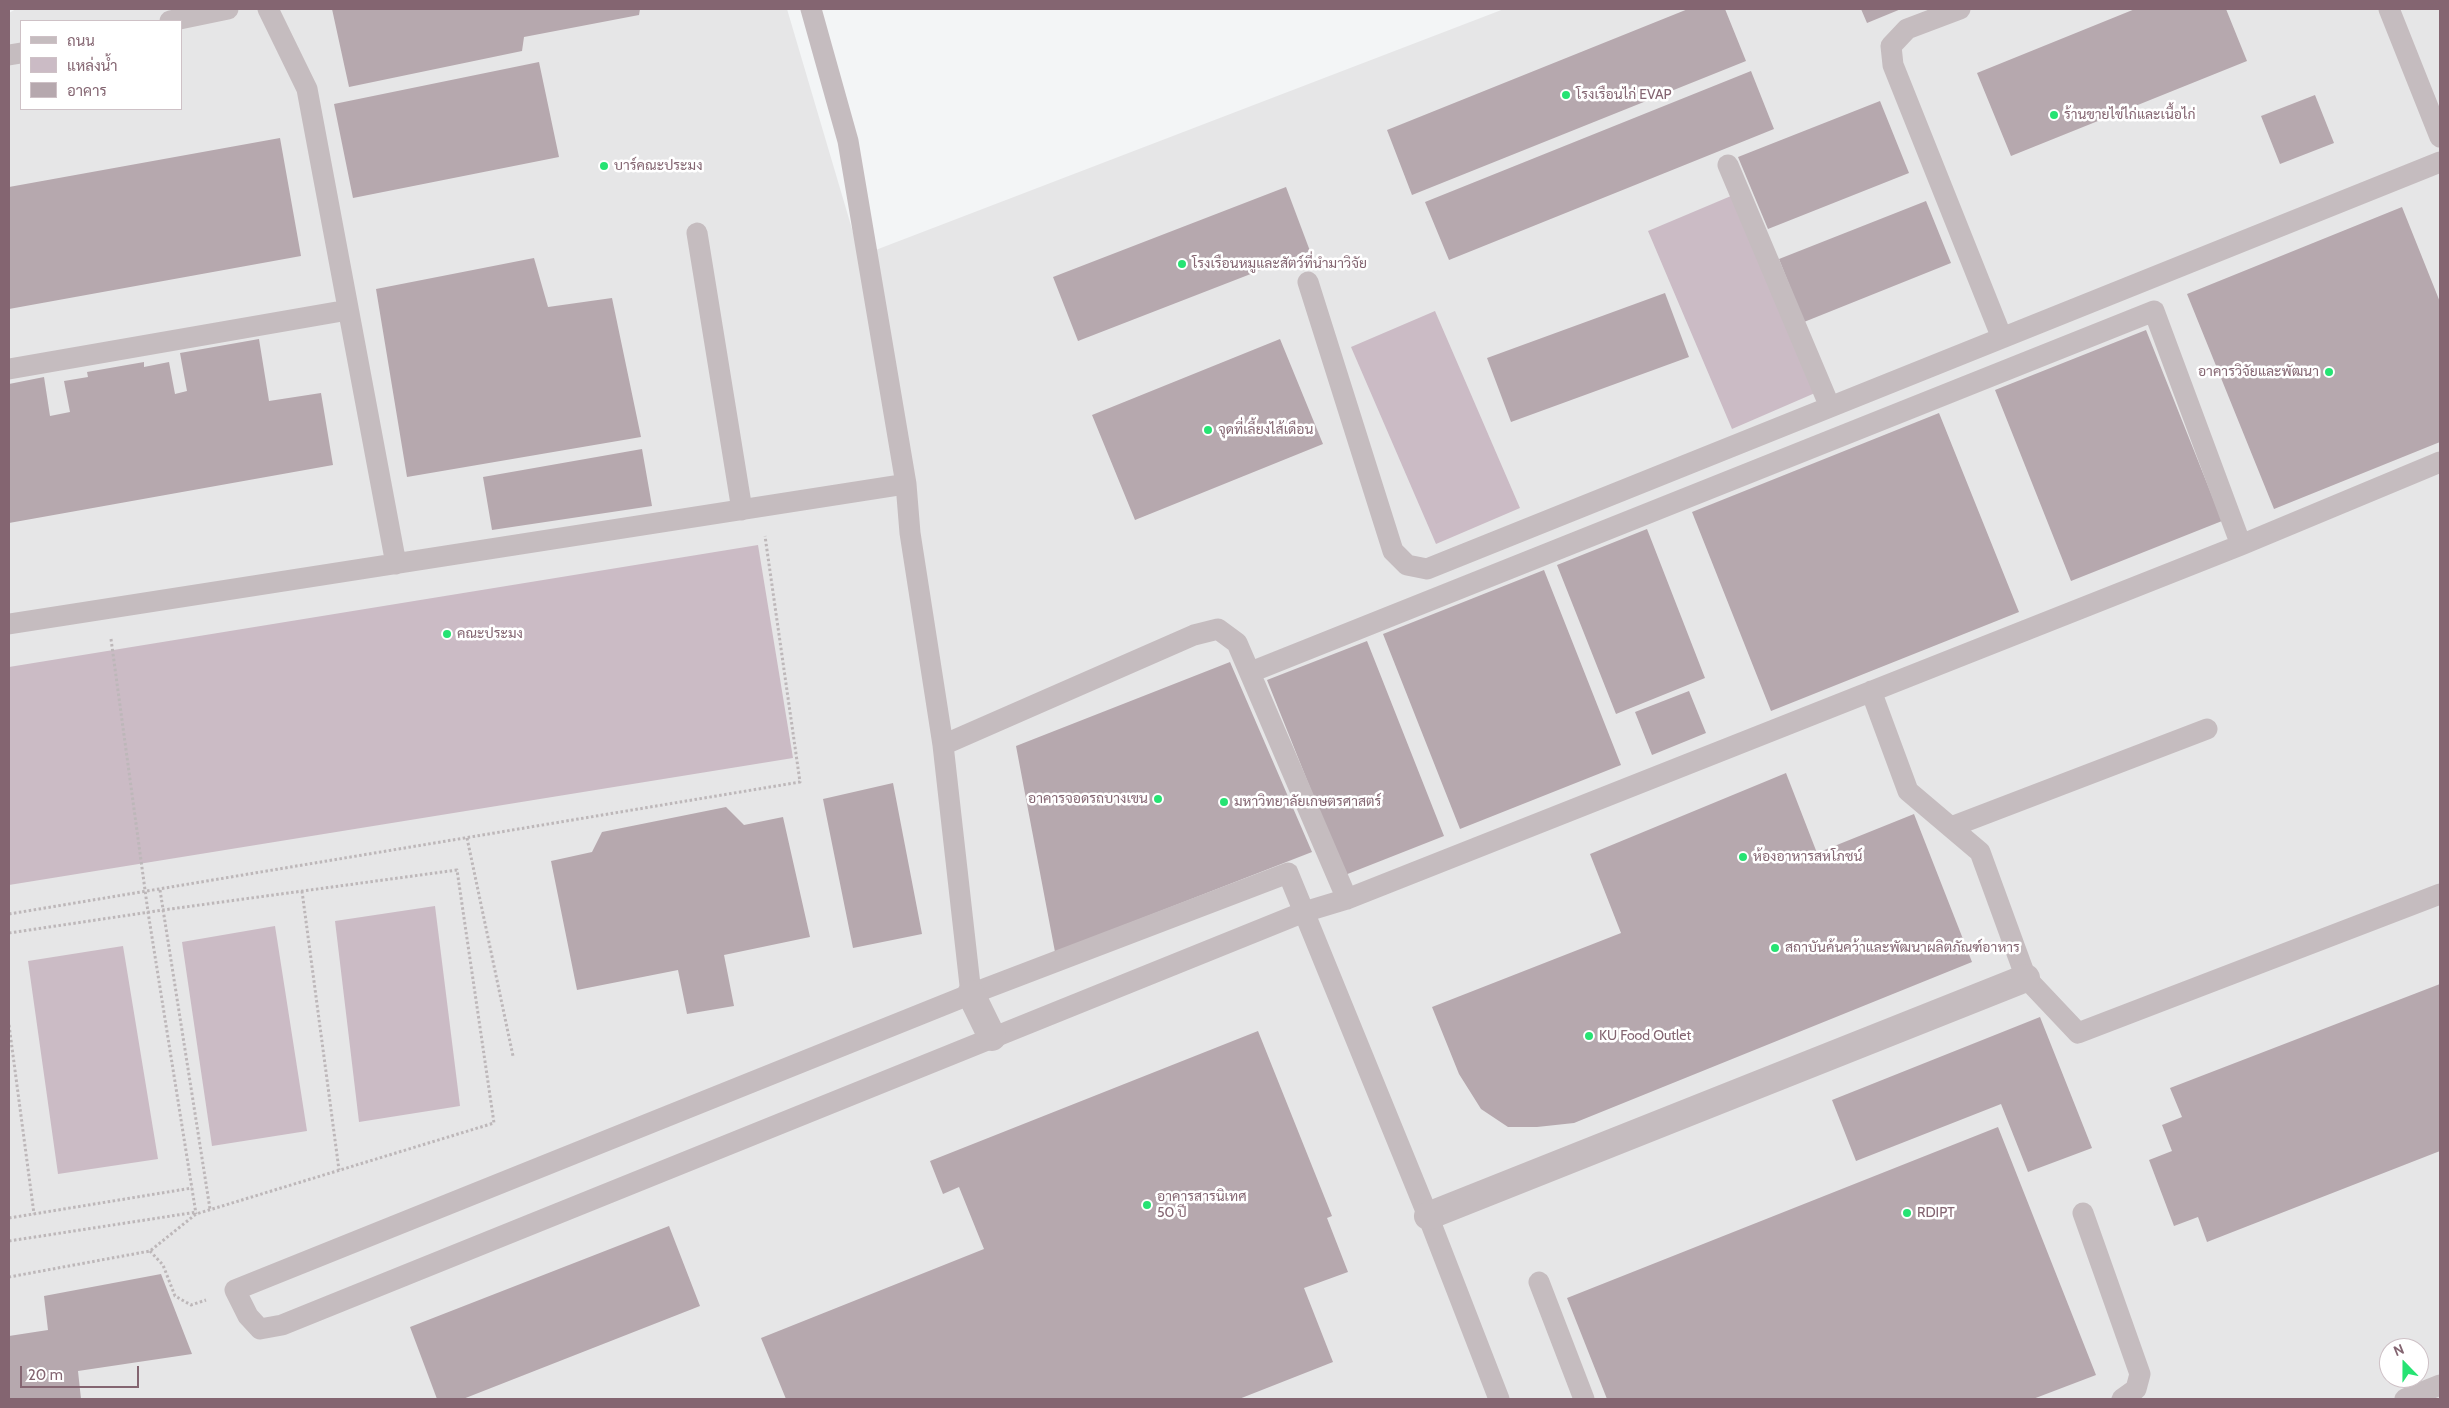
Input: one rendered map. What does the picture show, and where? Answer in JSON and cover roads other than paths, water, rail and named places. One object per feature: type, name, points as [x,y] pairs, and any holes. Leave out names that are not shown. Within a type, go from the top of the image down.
[{"type":"street","points":[[1428,1216],[2026,978]]},
{"type":"street","points":[[972,994],[992,1037]]},
{"type":"lane","points":[[175,20],[228,9]]},
{"type":"lane","points":[[268,9],[307,89],[396,564]]},
{"type":"lane","points":[[811,9],[848,141],[906,484],[910,533],[943,746],[972,994]]},
{"type":"lane","points":[[1960,9],[1907,29],[1891,46],[1893,65],[2002,338]]},
{"type":"lane","points":[[2389,9],[2440,137]]},
{"type":"lane","points":[[1308,282],[1393,551],[1407,565],[1427,569],[2440,162]]},
{"type":"lane","points":[[1728,165],[1830,407]]},
{"type":"lane","points":[[697,233],[751,508]]},
{"type":"lane","points":[[9,369],[348,310]]},
{"type":"lane","points":[[1251,672],[2154,311],[2241,545]]},
{"type":"lane","points":[[1499,1399],[1428,1216],[1304,912],[1288,873],[972,994],[235,1290],[248,1316],[260,1328],[282,1325],[1304,912],[1347,898],[2241,545],[2440,462]]},
{"type":"lane","points":[[9,624],[906,484]]},
{"type":"lane","points":[[943,746],[1194,636],[1218,628],[1237,643],[1251,672],[1347,898]]},
{"type":"lane","points":[[1871,691],[1908,791],[1980,852],[2026,978],[2078,1033],[2440,894]]},
{"type":"lane","points":[[1951,827],[2208,729]]},
{"type":"lane","points":[[2083,1212],[2140,1374],[2136,1389],[2125,1399]]},
{"type":"lane","points":[[1539,1282],[1584,1399]]},
{"type":"lane","points":[[2405,1399],[2440,1386]]},
{"type":"water","points":[[1731,196],[1815,393],[1732,429],[1648,231]]},
{"type":"water","points":[[1435,311],[1520,508],[1436,544],[1351,347]]},
{"type":"water","points":[[758,545],[793,758],[9,885],[9,667]]},
{"type":"water","points":[[435,906],[460,1106],[359,1122],[335,921]]},
{"type":"water","points":[[275,926],[307,1131],[212,1146],[182,942]]},
{"type":"water","points":[[123,946],[158,1159],[58,1174],[28,961]]},
{"type":"place","name":"โรงเรือนไก่ EVAP","points":[[1566,95]]},
{"type":"place","name":"ร้านขายไข่ไก่และเนื้อไก่","points":[[2054,115]]},
{"type":"place","name":"บาร์คณะประมง","points":[[604,166]]},
{"type":"place","name":"โรงเรือนหมูและสัตว์ที่นำมาวิจัย","points":[[1182,264]]},
{"type":"place","name":"อาคารวิจัยและพัฒนา","points":[[2329,372]]},
{"type":"place","name":"จุดที่เลี้ยงไส้เดือน","points":[[1208,430]]},
{"type":"place","name":"คณะประมง","points":[[447,634]]},
{"type":"place","name":"อาคารจอดรถบางเขน","points":[[1158,799]]},
{"type":"place","name":"มหาวิทยาลัยเกษตรศาสตร์","points":[[1224,802]]},
{"type":"place","name":"ห้องอาหารสหโภชน์","points":[[1743,857]]},
{"type":"place","name":"สถาบันค้นคว้าและพัฒนาผลิตภัณฑ์อาหาร","points":[[1775,948]]},
{"type":"place","name":"KU Food Outlet","points":[[1589,1036]]},
{"type":"place","name":"อาคารสารนิเทศ 50 ปี","points":[[1147,1205]]},
{"type":"place","name":"RDIPT","points":[[1907,1213]]}]
